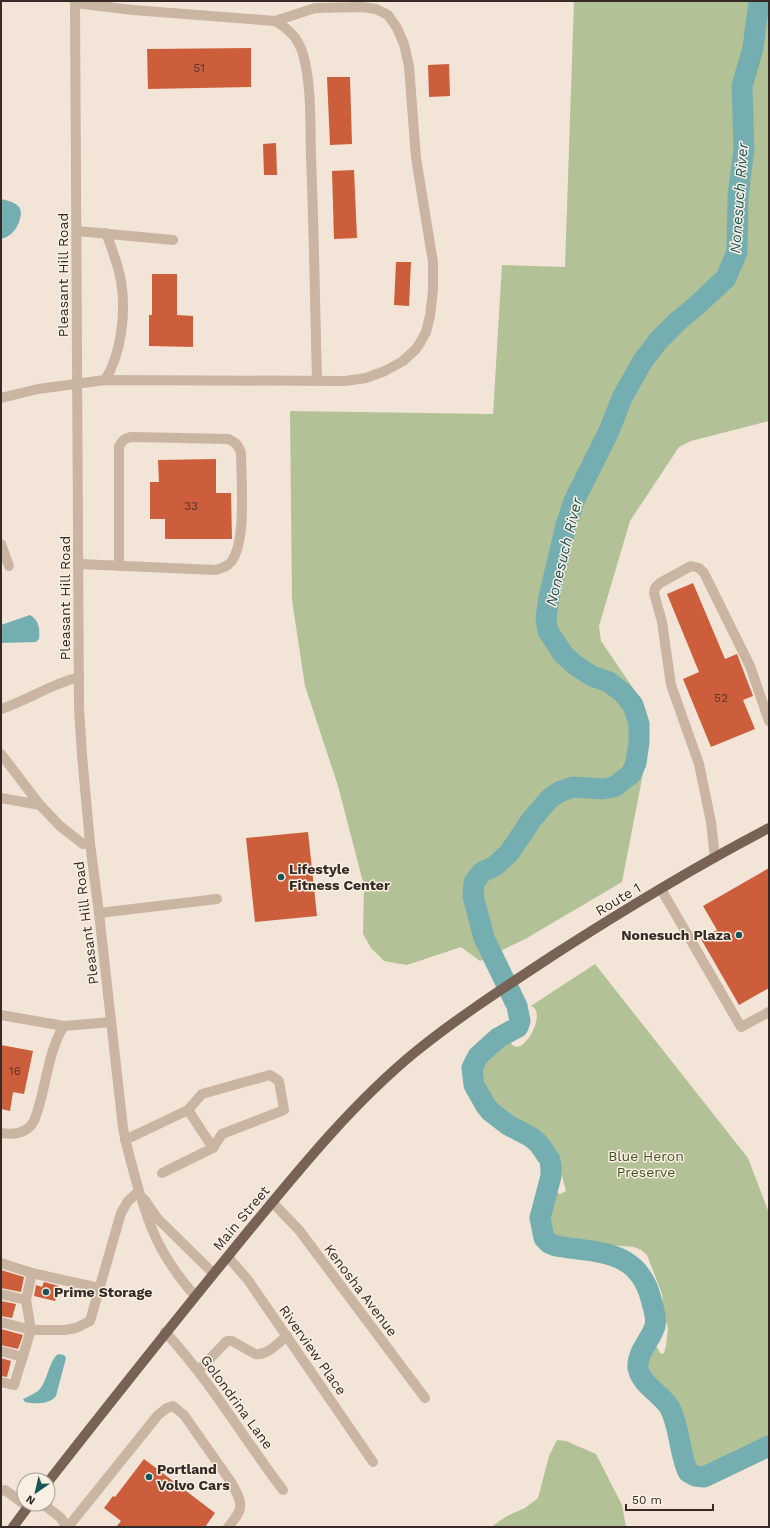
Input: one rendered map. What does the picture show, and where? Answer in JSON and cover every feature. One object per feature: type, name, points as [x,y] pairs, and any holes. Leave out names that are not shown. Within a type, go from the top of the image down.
[{"type":"main road","name":"Route 1","points":[[486,1001],[594,929],[769,828]]},
{"type":"main road","name":"Main Street","points":[[56,1472],[213,1273],[330,1135],[394,1072],[425,1045],[486,1001]]},
{"type":"main road","points":[[12,1527],[24,1512]]},
{"type":"street","points":[[1,398],[38,389],[78,382],[104,380],[345,381],[366,378],[394,367],[416,349],[426,332],[430,316],[433,290],[433,262],[416,158],[409,66],[404,44],[397,28],[388,15],[376,9],[315,8],[275,21],[133,10],[75,2]]},
{"type":"street","name":"Pleasant Hill Road","points":[[75,2],[79,676],[82,755],[90,844],[125,1140],[151,1228],[161,1249],[195,1296]]},
{"type":"street","points":[[275,21],[287,28],[299,44],[303,55],[308,81],[314,217],[317,380]]},
{"type":"street","points":[[77,231],[173,240]]},
{"type":"street","points":[[104,380],[112,366],[118,347],[123,299],[117,266],[106,233]]},
{"type":"street","points":[[79,564],[119,566],[215,570],[224,568],[232,562],[238,548],[241,528],[241,453],[238,445],[234,441],[228,439],[132,437],[126,438],[122,441],[119,447],[119,566]]},
{"type":"street","points":[[1,544],[9,566]]},
{"type":"street","points":[[715,858],[711,822],[699,764],[671,685],[662,622],[654,593],[660,583],[691,566],[699,568],[704,573],[750,666],[769,722]]},
{"type":"street","points":[[1,709],[58,683],[79,676]]},
{"type":"street","points":[[1,754],[40,805],[60,826],[83,844],[90,844]]},
{"type":"street","points":[[1,798],[40,805]]},
{"type":"street","points":[[661,889],[741,1026],[769,1012]]},
{"type":"street","points":[[99,913],[217,899]]},
{"type":"street","points":[[1,1014],[64,1026],[111,1022]]},
{"type":"street","points":[[1,1133],[21,1133],[31,1127],[46,1082],[54,1046],[58,1035],[64,1026]]},
{"type":"street","points":[[125,1140],[188,1110],[202,1094],[270,1075],[279,1081],[284,1110],[222,1134],[213,1148],[162,1173]]},
{"type":"street","points":[[188,1110],[213,1148]]},
{"type":"street","points":[[1,1322],[31,1330],[65,1330],[76,1328],[90,1321],[121,1213],[128,1201],[139,1191]]},
{"type":"street","name":"Pleasant Hill Road","points":[[139,1191],[158,1219],[213,1273]]},
{"type":"street","name":"Kenosha Avenue","points":[[272,1202],[299,1230],[425,1398]]},
{"type":"street","name":"Riverview Place","points":[[228,1257],[248,1280],[373,1462]]},
{"type":"street","points":[[1,1263],[32,1273],[99,1288]]},
{"type":"street","points":[[1,1382],[14,1386],[31,1330],[26,1300],[32,1273]]},
{"type":"street","points":[[1,1294],[26,1300]]},
{"type":"street","name":"Golondrina Lane","points":[[165,1332],[198,1371],[283,1490]]},
{"type":"street","points":[[198,1371],[227,1341],[232,1341],[255,1354],[260,1354],[267,1351],[287,1336]]},
{"type":"street","points":[[1,1351],[23,1357]]},
{"type":"street","points":[[53,1512],[61,1518],[67,1527],[158,1415],[167,1408],[173,1406],[184,1415],[237,1492],[241,1503],[240,1513],[228,1527]]},
{"type":"street","points":[[1,1490],[5,1490],[16,1497]]},
{"type":"green space","points":[[574,1],[769,1],[769,421],[691,441],[679,447],[630,521],[599,626],[601,641],[633,688],[648,720],[647,753],[622,882],[527,938],[480,961],[461,947],[407,965],[384,961],[371,948],[363,934],[364,886],[338,786],[305,686],[292,600],[290,411],[493,414],[502,265],[565,267]]},
{"type":"green space","name":"Blue Heron Preserve","points":[[595,964],[748,1158],[769,1213],[769,1438],[747,1445],[726,1455],[715,1467],[706,1470],[695,1466],[691,1461],[686,1449],[684,1436],[686,1434],[676,1402],[656,1383],[645,1360],[650,1349],[655,1344],[661,1354],[664,1353],[668,1328],[664,1315],[662,1294],[647,1255],[634,1247],[579,1243],[558,1236],[549,1231],[546,1219],[550,1195],[555,1191],[560,1194],[566,1191],[561,1172],[549,1152],[549,1142],[542,1134],[513,1123],[497,1109],[492,1102],[481,1072],[482,1061],[489,1051],[490,1053],[494,1052],[498,1044],[504,1038],[509,1037],[512,1045],[517,1047],[522,1045],[531,1035],[537,1014],[535,1009],[531,1006]]},
{"type":"green space","points":[[557,1440],[566,1441],[596,1454],[622,1505],[626,1527],[491,1527],[507,1516],[525,1508],[538,1498],[549,1456]]},
{"type":"water","points":[[1,199],[19,207],[21,217],[14,231],[1,239]]},
{"type":"water","points":[[30,615],[35,619],[39,628],[39,639],[36,642],[1,643],[1,625]]},
{"type":"water","points":[[58,1354],[64,1355],[66,1358],[56,1396],[45,1402],[25,1402],[23,1399],[34,1394],[43,1385],[53,1361]]},
{"type":"building","points":[[251,48],[251,87],[148,89],[147,49]]},
{"type":"building","points":[[449,64],[450,96],[429,97],[428,65]]},
{"type":"building","points":[[327,77],[350,77],[352,144],[330,145]]},
{"type":"building","points":[[276,143],[277,175],[264,175],[263,144]]},
{"type":"building","points":[[354,170],[357,238],[334,239],[332,171]]},
{"type":"building","points":[[396,262],[411,262],[409,306],[394,305]]},
{"type":"building","points":[[152,274],[177,274],[177,315],[193,316],[193,347],[149,346],[149,315],[152,315]]},
{"type":"building","points":[[216,459],[216,493],[231,493],[232,539],[165,539],[165,519],[150,519],[150,482],[159,482],[158,460]]},
{"type":"building","points":[[693,583],[725,659],[737,654],[753,696],[743,700],[755,729],[711,747],[683,679],[699,672],[667,594]]},
{"type":"building","name":"Lifestyle Fitness Center","points":[[308,832],[317,916],[255,922],[246,838]]},
{"type":"building","name":"Nonesuch Plaza","points":[[769,868],[769,988],[739,1005],[701,939],[717,930],[703,906]]},
{"type":"building","points":[[1,1045],[33,1051],[24,1094],[13,1092],[10,1111],[1,1109]]},
{"type":"building","points":[[1,1270],[24,1277],[21,1292],[1,1288]]},
{"type":"building","name":"Prime Storage","points":[[44,1282],[59,1286],[55,1301],[34,1296],[36,1285],[42,1287]]},
{"type":"building","points":[[1,1301],[16,1304],[12,1318],[1,1316]]},
{"type":"building","points":[[1,1329],[23,1335],[18,1349],[1,1345]]},
{"type":"building","points":[[1,1358],[11,1361],[7,1377],[1,1376]]},
{"type":"building","name":"Portland Volvo Cars","points":[[144,1459],[215,1513],[205,1527],[116,1527],[121,1521],[104,1508],[113,1496],[115,1497]]},
{"type":"waterway","name":"Nonesuch River","points":[[759,1],[753,48],[742,86],[744,149],[738,196],[737,252],[726,278],[658,341],[642,362],[622,398],[609,431],[574,501],[566,525],[549,597],[546,618],[548,631],[563,654],[575,665],[592,676],[609,682],[623,693],[633,705],[639,724],[639,742],[636,763],[631,774],[614,787],[603,789],[573,787],[559,792],[550,798],[532,819],[509,853],[495,866],[482,872],[474,883],[473,896],[484,938],[517,1006],[520,1021],[518,1027],[498,1038],[478,1056],[472,1068],[474,1085],[491,1112],[508,1125],[531,1137],[539,1144],[550,1160],[551,1176],[540,1218],[544,1238],[549,1243],[556,1246],[600,1252],[614,1256],[626,1262],[636,1270],[645,1282],[654,1309],[655,1326],[641,1352],[638,1368],[643,1379],[670,1408],[676,1424],[688,1472],[695,1476],[704,1477],[769,1446]]},
{"type":"place","name":"Lifestyle Fitness Center","points":[[281,877]]},
{"type":"place","name":"Nonesuch Plaza","points":[[739,935]]},
{"type":"place","name":"Prime Storage","points":[[46,1292]]},
{"type":"place","name":"Portland Volvo Cars","points":[[149,1477]]}]
